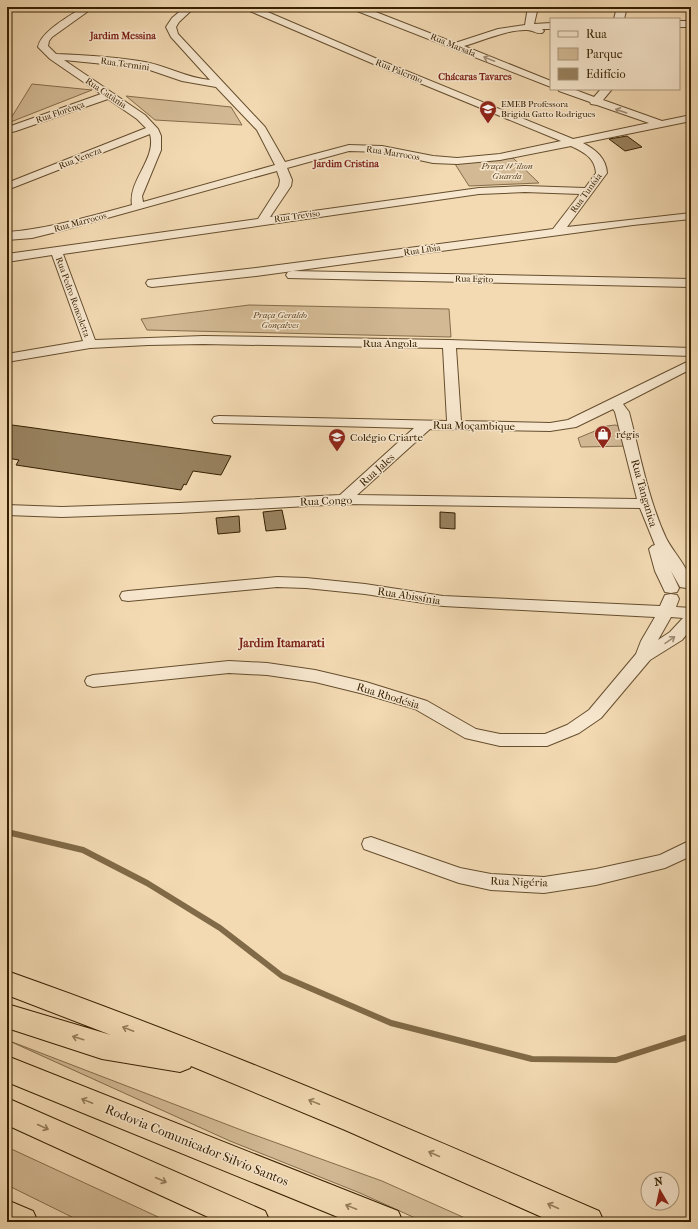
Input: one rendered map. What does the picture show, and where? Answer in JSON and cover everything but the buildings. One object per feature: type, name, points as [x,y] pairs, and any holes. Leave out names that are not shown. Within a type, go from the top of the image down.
[{"type":"highway","points":[[7,983],[226,1066],[356,1120],[588,1222]]},
{"type":"highway","points":[[7,1016],[102,1046],[226,1066]]},
{"type":"highway","name":"Rodovia Comunicador Silvio Santos","points":[[7,1068],[387,1222]]},
{"type":"highway","points":[[7,1111],[254,1222]]},
{"type":"highway","points":[[7,1215],[22,1222]]},
{"type":"street","name":"Rua Catânia","points":[[89,7],[49,35],[44,41],[43,47],[53,57],[141,117],[153,129]]},
{"type":"street","points":[[190,7],[175,20],[171,27],[174,35],[261,129],[281,166],[286,180],[285,186],[262,221]]},
{"type":"street","name":"Rua Palermo","points":[[248,7],[379,63],[572,142]]},
{"type":"street","name":"Rua Marsala","points":[[355,7],[550,84]]},
{"type":"street","points":[[529,27],[533,7]]},
{"type":"street","points":[[619,18],[622,7]]},
{"type":"street","points":[[680,24],[691,24]]},
{"type":"street","points":[[456,46],[501,31],[550,26]]},
{"type":"street","points":[[529,27],[550,36]]},
{"type":"street","name":"Rua Termini","points":[[53,57],[81,58],[145,65],[186,79],[219,84]]},
{"type":"street","points":[[565,90],[595,102],[658,123]]},
{"type":"street","points":[[595,102],[606,90]]},
{"type":"street","name":"Rua Florênça","points":[[12,129],[109,95]]},
{"type":"street","name":"Rua Marrocos","points":[[7,236],[32,234],[60,228],[350,148],[369,148],[392,151],[456,162],[500,156],[658,123],[691,118]]},
{"type":"street","points":[[138,206],[136,196],[156,150],[156,136],[153,129]]},
{"type":"street","name":"Rua Veneza","points":[[7,187],[153,129]]},
{"type":"street","name":"Rua Tunísia","points":[[557,232],[602,173],[602,165],[596,157],[572,142]]},
{"type":"street","name":"Rua Treviso","points":[[7,258],[479,191],[531,189],[587,191]]},
{"type":"street","name":"Rua Líbia","points":[[152,283],[256,272],[557,232],[691,216]]},
{"type":"street","points":[[674,218],[691,222]]},
{"type":"street","name":"Rua Pedro Roncoletta","points":[[56,251],[90,344]]},
{"type":"street","points":[[367,257],[375,277]]},
{"type":"street","name":"Rua Egito","points":[[256,272],[286,275],[691,283]]},
{"type":"street","name":"Rua Angola","points":[[7,358],[90,344],[203,340],[449,344],[691,352]]},
{"type":"street","points":[[449,344],[454,425]]},
{"type":"street","name":"Rua Moçambique","points":[[219,420],[550,427],[571,424],[691,364]]},
{"type":"street","name":"Rua Tanganica","points":[[615,402],[622,412],[646,504],[658,539],[657,549],[659,558],[677,593]]},
{"type":"street","name":"Rua Jales","points":[[344,499],[427,424]]},
{"type":"street","name":"Rua Congo","points":[[7,510],[62,512],[179,508],[344,499],[646,504]]},
{"type":"street","name":"Rua Abissínia","points":[[128,596],[277,582],[306,583],[365,589],[443,601],[677,593],[691,613]]},
{"type":"street","points":[[677,593],[677,604],[691,607]]},
{"type":"street","points":[[644,656],[649,641],[677,593]]},
{"type":"street","points":[[644,656],[676,636],[691,618]]},
{"type":"street","name":"Rua Rhodésia","points":[[93,681],[229,668],[267,668],[315,676],[366,688],[421,705],[471,734],[500,740],[524,742],[547,740],[573,729],[595,714],[644,656]]},
{"type":"street","name":"Rua Nigéria","points":[[371,844],[459,875],[491,882],[544,885],[596,878],[665,861],[691,847]]},
{"type":"green space","points":[[32,84],[92,90],[8,123]]},
{"type":"green space","points":[[126,96],[231,107],[242,125],[155,120]]},
{"type":"green space","name":"Praça Wilson Guarda","points":[[513,158],[539,183],[469,186],[455,164]]},
{"type":"green space","name":"Praça Geraldo Gonçalves","points":[[249,305],[449,309],[451,337],[147,330],[141,319]]},
{"type":"green space","points":[[607,426],[619,426],[630,446],[581,447],[578,438]]},
{"type":"green space","points":[[7,1040],[249,1133],[382,1181],[474,1222],[424,1222],[360,1193],[230,1141]]},
{"type":"green space","points":[[7,1147],[169,1222],[82,1222],[7,1185]]},
{"type":"waterway","points":[[7,832],[83,850],[147,883],[220,928],[282,976],[391,1023],[532,1059],[616,1060],[691,1036]]},
{"type":"place","name":"EMEB Professora Brigida Gatto Rodrigues","points":[[488,124]]},
{"type":"place","name":"régis","points":[[603,449]]},
{"type":"place","name":"Colégio Criarte","points":[[337,452]]},
{"type":"district","name":"Jardim Messina","points":[[123,36]]},
{"type":"district","name":"Chácaras Tavares","points":[[475,77]]},
{"type":"district","name":"Jardim Cristina","points":[[346,164]]},
{"type":"district","name":"Jardim Itamarati","points":[[282,643]]}]
